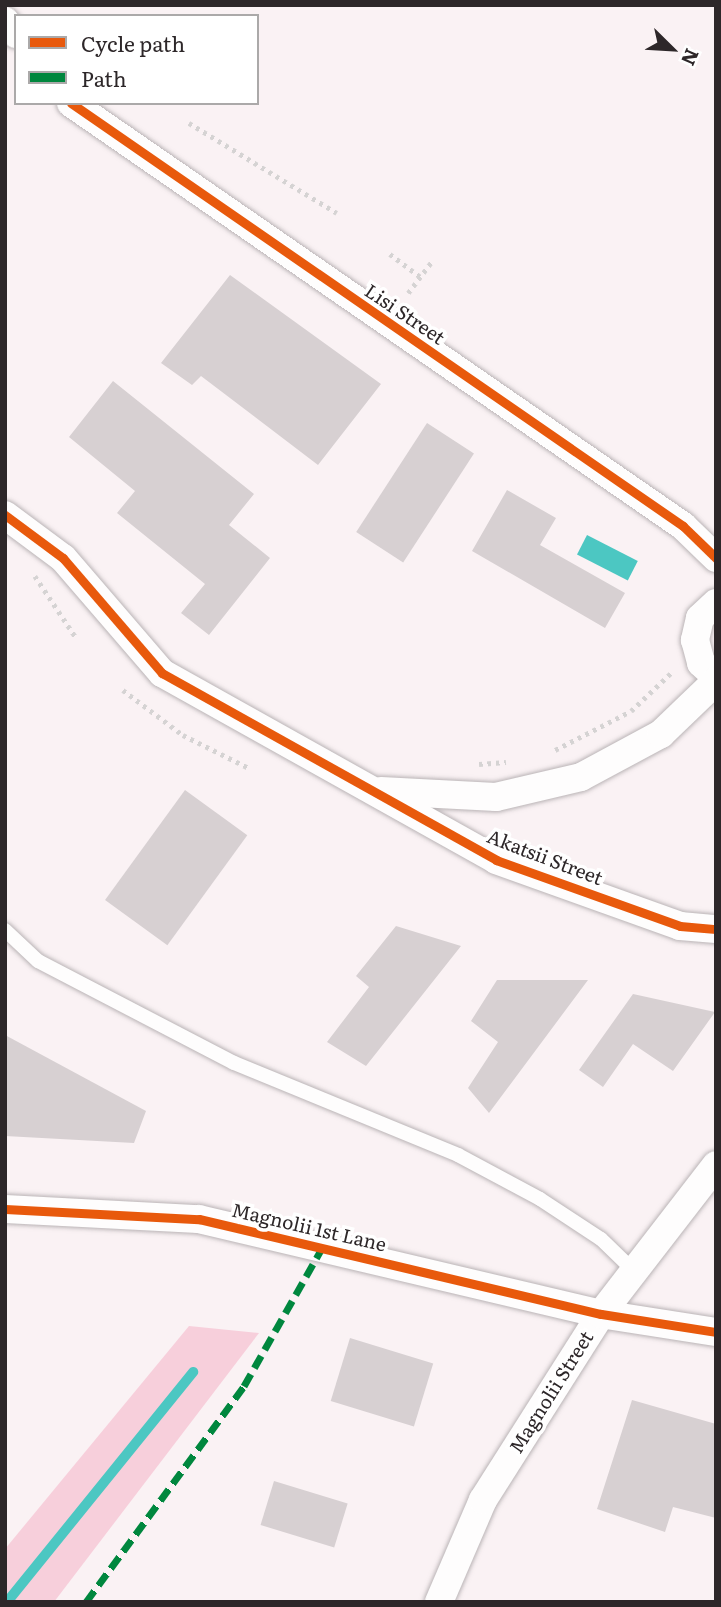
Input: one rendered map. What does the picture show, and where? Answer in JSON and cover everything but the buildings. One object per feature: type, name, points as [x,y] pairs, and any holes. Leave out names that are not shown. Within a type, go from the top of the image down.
[{"type":"street","name":"Lisi Street","points":[[74,105],[684,527],[716,558]]},
{"type":"street","points":[[5,515],[62,558],[162,673],[371,790],[496,797],[581,776],[661,734],[716,679],[701,663],[695,640],[700,618],[716,603]]},
{"type":"street","name":"Akatsii Street","points":[[371,790],[496,860],[680,926],[716,929]]},
{"type":"street","name":"Magnolii Street","points":[[439,1602],[484,1500],[601,1314],[716,1166]]},
{"type":"street","name":"Magnolii 1st Lane","points":[[5,1209],[199,1219],[601,1314],[716,1332]]},
{"type":"lane","points":[[5,930],[38,961],[234,1063],[458,1155],[540,1199],[634,1271]]},
{"type":"path","points":[[189,123],[337,214]]},
{"type":"path","points":[[390,254],[420,277]]},
{"type":"path","points":[[408,293],[432,262]]},
{"type":"path","points":[[34,575],[77,639]]},
{"type":"path","points":[[543,753],[631,711],[681,663]]},
{"type":"path","points":[[123,690],[183,735],[247,767]]},
{"type":"path","points":[[470,764],[512,761]]},
{"type":"shaded area","points":[[189,1326],[259,1333],[54,1602],[5,1602],[5,1549]]},
{"type":"water","points":[[587,535],[638,561],[628,580],[577,555]]},
{"type":"waterway","points":[[7,1602],[193,1372]]},
{"type":"marked path","points":[[86,1602],[244,1386],[322,1248]]},
{"type":"cycle path","points":[[74,105],[683,526],[716,558]]},
{"type":"cycle path","points":[[5,515],[63,558],[162,673],[496,860],[680,926],[716,929]]},
{"type":"cycle path","points":[[5,1209],[199,1219],[601,1314],[716,1332]]}]
